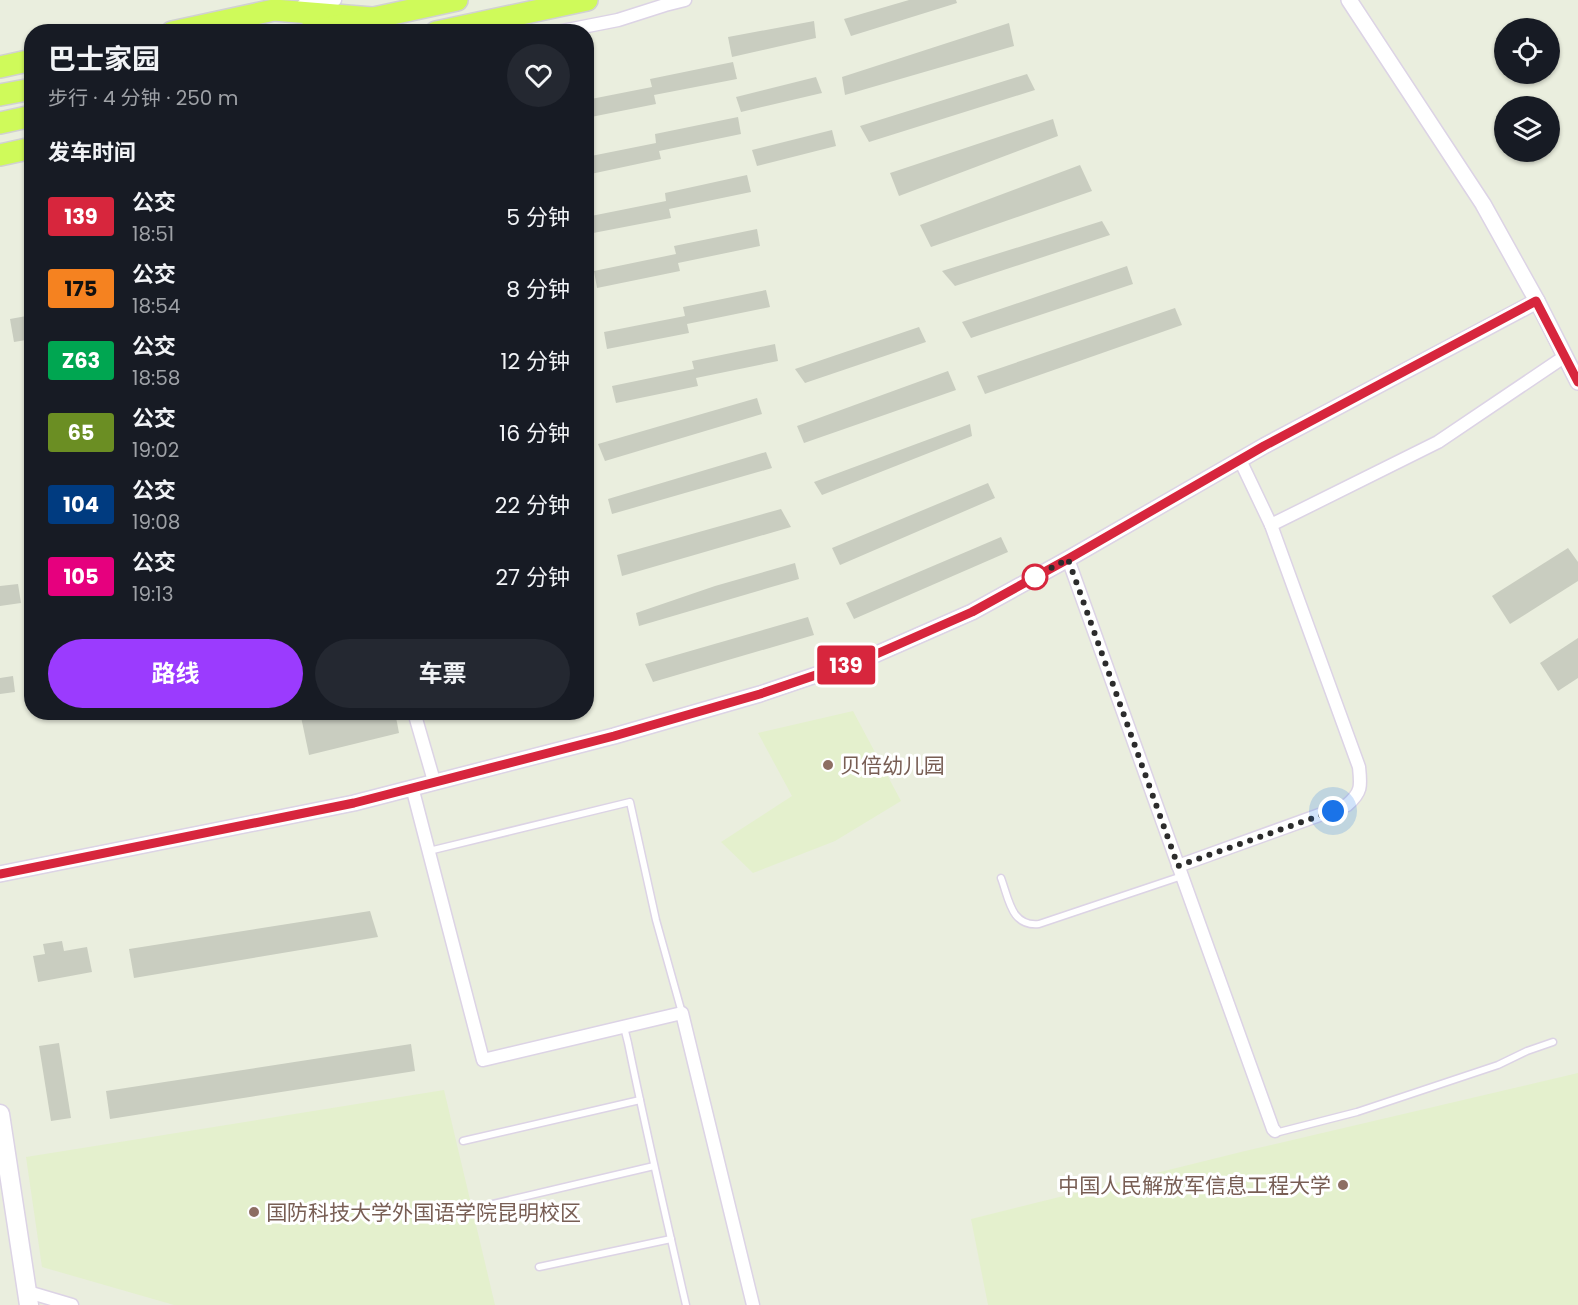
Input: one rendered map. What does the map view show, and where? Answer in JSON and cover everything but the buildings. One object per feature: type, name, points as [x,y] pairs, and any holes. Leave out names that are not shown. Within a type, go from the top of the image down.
[{"type":"highway","points":[[345,24],[457,0]]},
{"type":"highway","points":[[474,24],[586,0]]},
{"type":"highway","points":[[209,24],[274,10],[372,18]]},
{"type":"highway","points":[[0,67],[24,62]]},
{"type":"highway","points":[[0,95],[24,90]]},
{"type":"highway","points":[[0,123],[24,118]]},
{"type":"highway","points":[[0,155],[24,150]]},
{"type":"main road","points":[[0,1114],[29,1299]]},
{"type":"street","points":[[274,10],[334,0]]},
{"type":"street","points":[[594,25],[685,0]]},
{"type":"street","points":[[1349,0],[1483,204],[1578,382]]},
{"type":"street","points":[[0,874],[354,803],[614,736],[760,694],[872,656],[972,612],[1240,460],[1536,301]]},
{"type":"street","points":[[1270,525],[1438,442],[1564,357]]},
{"type":"street","points":[[1180,871],[1347,806],[1358,796],[1359,767],[1270,525],[1240,460]]},
{"type":"street","points":[[1068,559],[1272,1129],[1275,1131]]},
{"type":"street","points":[[416,720],[434,781]]},
{"type":"street","points":[[412,787],[483,1060],[682,1012],[753,1305]]},
{"type":"street","points":[[29,1299],[72,1305]]},
{"type":"lane","points":[[429,851],[630,802],[656,920],[682,1012]]},
{"type":"lane","points":[[1001,878],[1014,913],[1018,919],[1031,925],[1180,871]]},
{"type":"lane","points":[[624,1027],[686,1305]]},
{"type":"lane","points":[[1275,1131],[1279,1132],[1357,1113],[1497,1065],[1553,1042]]},
{"type":"lane","points":[[462,1141],[640,1100]]},
{"type":"lane","points":[[476,1208],[654,1166]]},
{"type":"lane","points":[[538,1267],[671,1239]]},
{"type":"shaded area","name":"贝倍幼儿园","points":[[853,711],[901,801],[835,841],[753,873],[721,842],[792,796],[758,733]]},
{"type":"shaded area","name":"中国人民解放军信息工程大学","points":[[1578,1073],[1578,1305],[988,1305],[971,1219],[1245,1151]]},
{"type":"shaded area","name":"国防科技大学外国语学院昆明校区","points":[[444,1090],[495,1305],[174,1305],[42,1267],[26,1157]]},
{"type":"bus line","name":"139","points":[[0,874],[354,803],[614,736],[760,694],[872,656],[972,612],[1264,446],[1536,301],[1578,382]]},
{"type":"place","name":"贝倍幼儿园","points":[[828,765]]},
{"type":"place","name":"中国人民解放军信息工程大学","points":[[1343,1185]]},
{"type":"place","name":"国防科技大学外国语学院昆明校区","points":[[254,1212]]},
{"type":"route","points":[[1035,577],[1029,580],[1068,559],[1178,866],[1333,811]]}]
